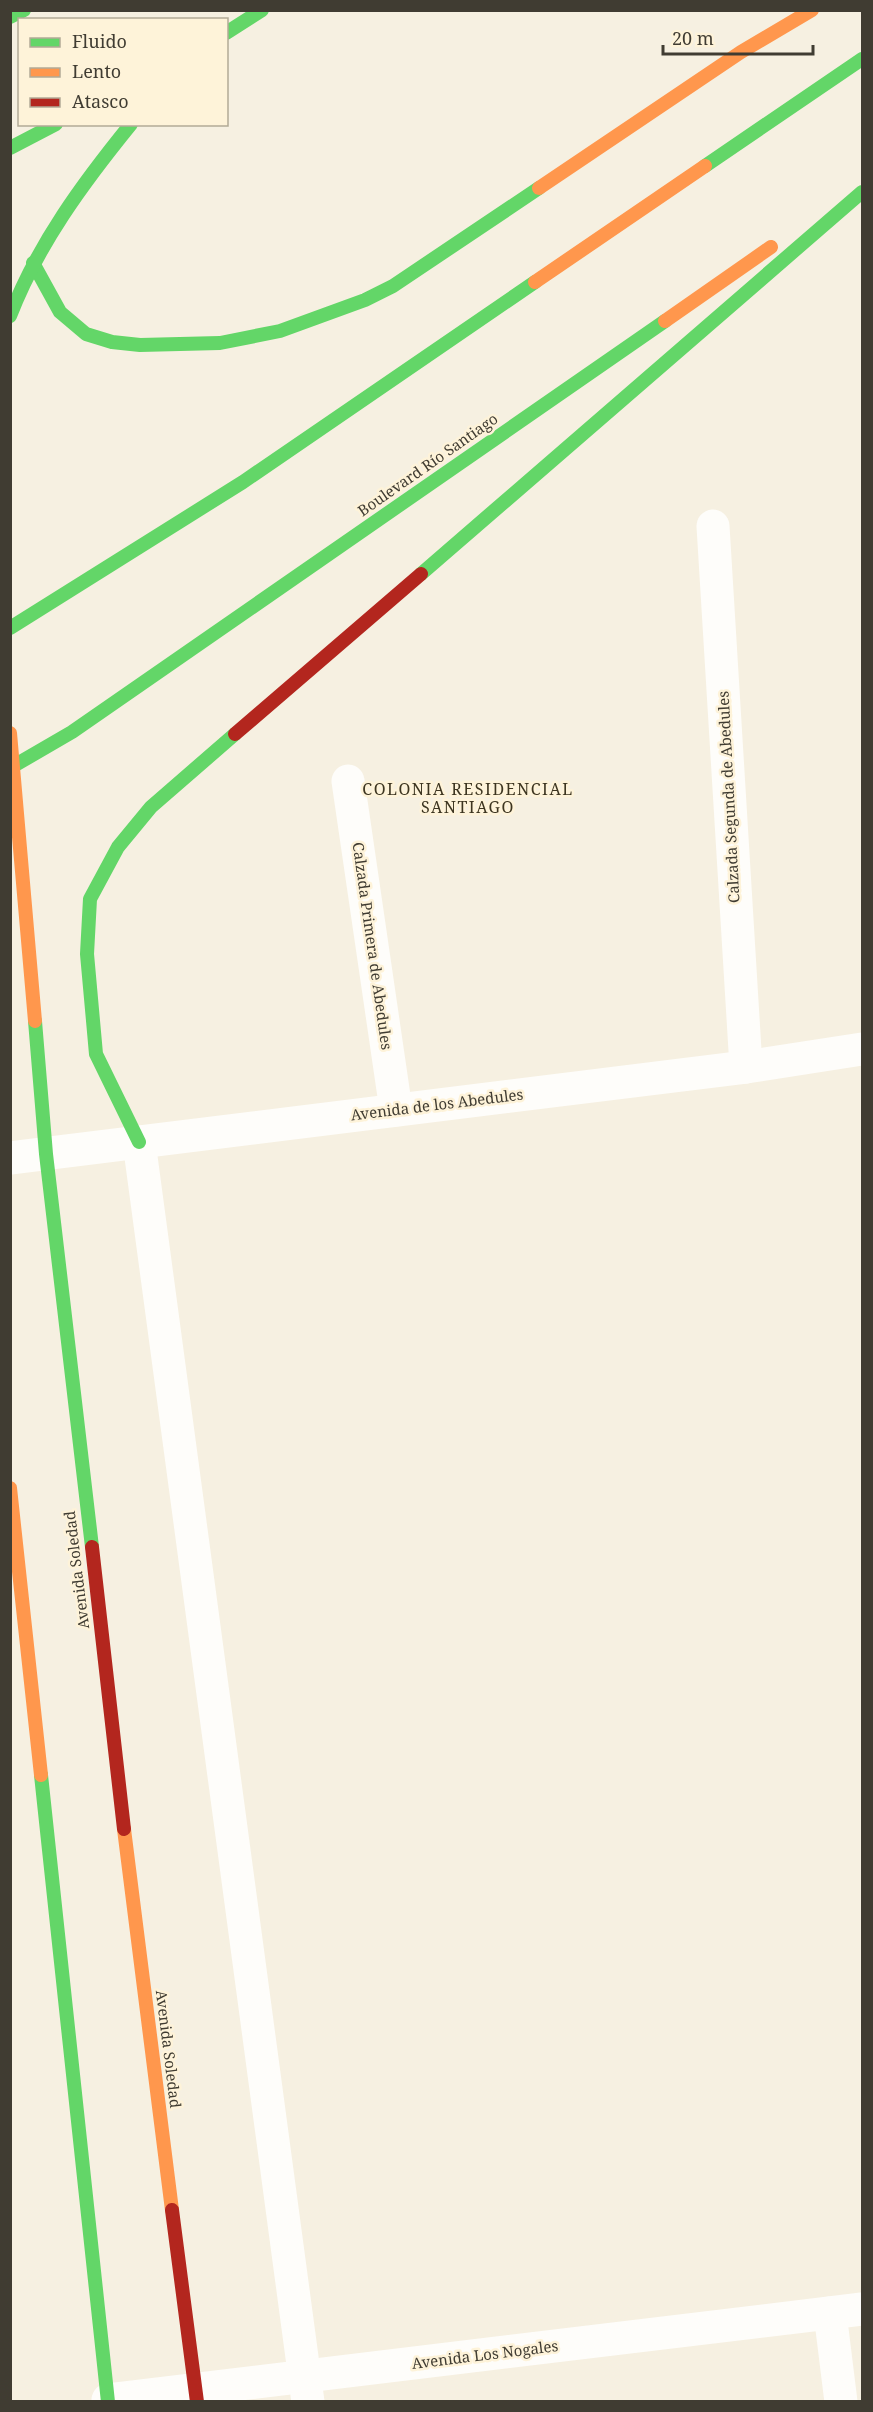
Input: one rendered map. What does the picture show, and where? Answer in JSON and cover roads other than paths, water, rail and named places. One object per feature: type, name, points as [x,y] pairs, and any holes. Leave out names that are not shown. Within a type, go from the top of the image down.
[{"type":"main road","points":[[10,17],[24,10]]},
{"type":"main road","points":[[228,32],[262,10]]},
{"type":"main road","points":[[33,262],[43,288],[57,308],[86,334],[132,345],[194,346],[252,338],[309,323],[354,307],[393,286],[741,52],[813,10]]},
{"type":"main road","points":[[10,628],[243,482],[862,59]]},
{"type":"main road","points":[[10,148],[52,126]]},
{"type":"main road","points":[[10,316],[33,262],[110,150],[129,126]]},
{"type":"main road","name":"Boulevard Río Santiago","points":[[10,768],[72,732],[862,184]]},
{"type":"main road","points":[[139,1142],[96,1054],[87,954],[90,899],[118,847],[151,807],[862,192]]},
{"type":"main road","name":"Avenida Soledad","points":[[10,733],[46,1154],[134,1913],[196,2396]]},
{"type":"main road","points":[[10,1488],[12,1524],[108,2401]]},
{"type":"street","name":"Calzada Segunda de Abedules","points":[[713,526],[746,1067]]},
{"type":"street","name":"Calzada Primera de Abedules","points":[[348,781],[396,1110]]},
{"type":"street","name":"Avenida de los Abedules","points":[[10,1158],[746,1067],[862,1049]]},
{"type":"street","points":[[139,1142],[307,2389]]},
{"type":"street","name":"Avenida Los Nogales","points":[[108,2401],[307,2389],[862,2309]]},
{"type":"street","points":[[830,2313],[841,2402]]},
{"type":"district","name":"COLONIA RESIDENCIAL SANTIAGO","points":[[468,798]]}]
